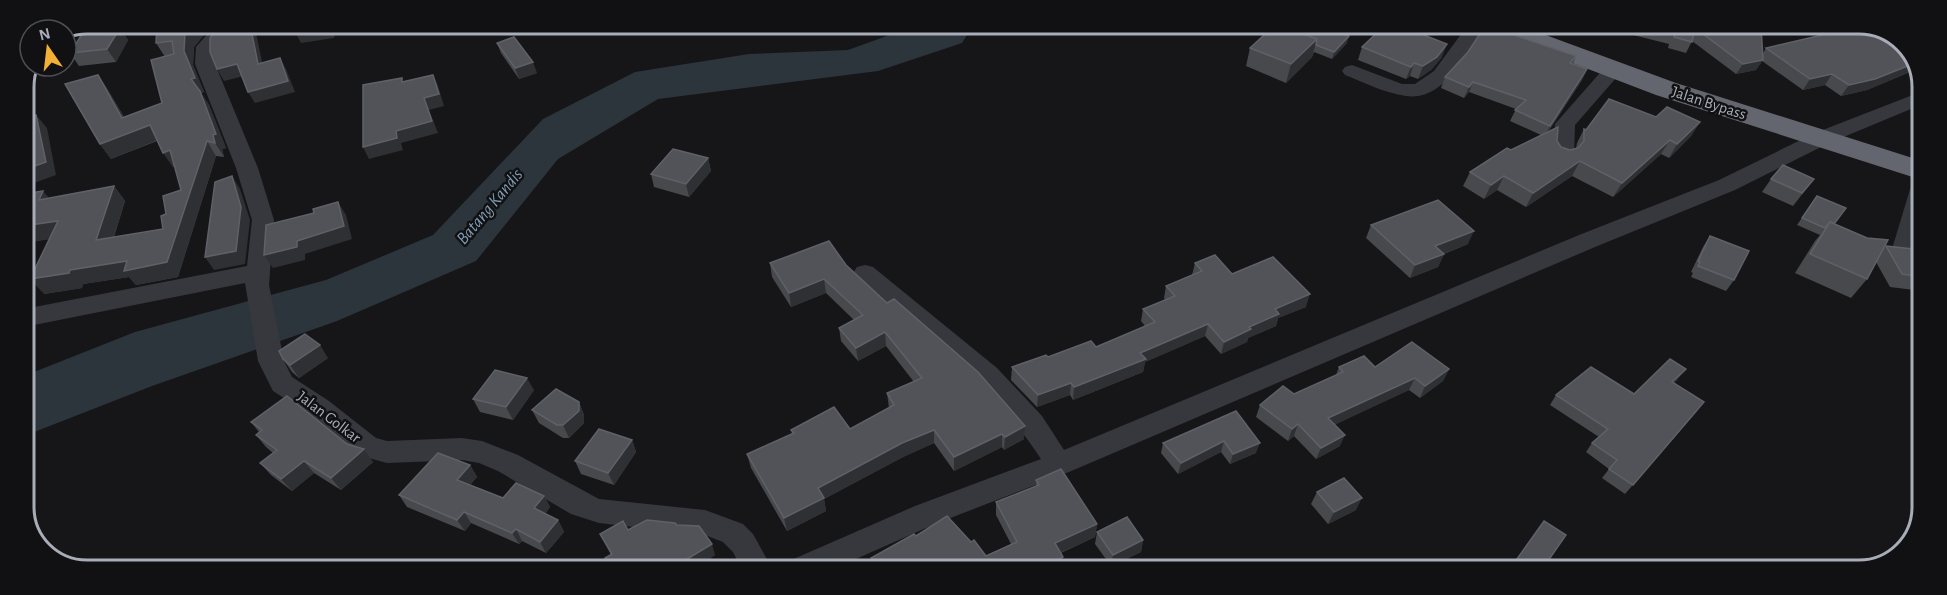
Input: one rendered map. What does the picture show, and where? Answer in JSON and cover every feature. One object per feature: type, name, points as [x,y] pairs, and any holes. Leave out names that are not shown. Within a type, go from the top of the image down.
[{"type":"highway","name":"Jalan Bypass","points":[[1519,34],[1613,70],[1834,134],[1912,151]]},
{"type":"highway","name":"Jalan Bypass","points":[[1561,34],[1834,134],[1912,167]]},
{"type":"street","name":"Jalan Golkar","points":[[217,34],[205,47],[204,55],[218,101],[247,168],[263,220],[257,278],[271,362],[282,384],[320,408],[368,447],[387,452],[462,449],[482,452],[508,463],[581,506],[599,511],[705,524],[733,533],[743,543],[752,560]]},
{"type":"street","points":[[1352,71],[1403,89],[1424,88],[1441,74],[1470,34]]},
{"type":"street","points":[[1563,155],[1565,124],[1613,70]]},
{"type":"street","points":[[846,560],[1059,464],[1727,184],[1834,134],[1912,102]]},
{"type":"street","points":[[1903,249],[1912,219]]},
{"type":"street","points":[[865,273],[988,375],[1033,424],[1059,464]]},
{"type":"street","points":[[35,316],[257,278]]},
{"type":"water","name":"Batang Kandis","points":[[892,34],[968,34],[962,43],[878,71],[658,99],[558,159],[476,261],[337,321],[152,386],[35,432],[35,372],[135,332],[326,280],[433,235],[543,119],[635,72],[749,54],[848,50]]},
{"type":"building","points":[[87,34],[116,34],[107,49],[78,52],[78,40],[81,35]]},
{"type":"building","points":[[156,34],[185,34],[184,51],[195,78],[191,79],[200,91],[216,134],[213,135],[215,143],[207,141],[167,262],[124,271],[127,261],[34,278],[34,270],[58,221],[34,224],[34,192],[43,191],[39,200],[114,186],[96,240],[163,229],[161,216],[166,214],[163,196],[181,190],[170,150],[163,153],[150,125],[100,144],[65,84],[98,75],[122,118],[162,103],[151,60],[174,54],[172,41],[156,43]]},
{"type":"building","points":[[213,34],[252,34],[258,64],[280,58],[288,81],[248,92],[237,64],[217,69],[210,52],[210,38]]},
{"type":"building","points":[[1265,34],[1304,34],[1317,39],[1291,64],[1250,48]]},
{"type":"building","points":[[1311,34],[1343,34],[1349,36],[1334,52],[1316,45],[1317,39],[1309,36]]},
{"type":"building","points":[[1376,34],[1421,34],[1447,44],[1437,57],[1423,66],[1414,63],[1411,67],[1362,47]]},
{"type":"building","points":[[1480,34],[1511,34],[1576,56],[1570,63],[1587,69],[1550,126],[1515,110],[1526,100],[1473,82],[1469,87],[1445,77],[1468,52]]},
{"type":"building","points":[[1675,34],[1694,34],[1692,42],[1674,37]]},
{"type":"building","points":[[1703,34],[1761,34],[1763,60],[1743,64]]},
{"type":"building","points":[[1826,34],[1860,34],[1874,36],[1889,43],[1904,58],[1908,66],[1875,79],[1849,85],[1832,74],[1810,79],[1766,48]]},
{"type":"building","points":[[514,37],[533,62],[515,68],[497,43]]},
{"type":"building","points":[[433,75],[439,94],[424,98],[432,121],[396,131],[397,138],[363,147],[363,85],[402,78],[402,82]]},
{"type":"building","points":[[1609,99],[1656,117],[1667,107],[1700,122],[1677,144],[1670,140],[1622,183],[1580,161],[1533,193],[1504,176],[1491,185],[1470,172],[1507,148],[1511,150],[1558,127],[1557,141],[1561,147],[1570,150],[1578,148],[1584,141],[1584,129],[1586,130]]},
{"type":"building","points":[[36,115],[46,162],[34,166],[34,116]]},
{"type":"building","points":[[673,149],[708,158],[686,184],[651,174]]},
{"type":"building","points":[[1783,165],[1814,179],[1802,193],[1771,179]]},
{"type":"building","points":[[232,176],[241,207],[236,251],[205,257],[215,182]]},
{"type":"building","points":[[1817,196],[1846,208],[1834,224],[1830,222],[1825,228],[1802,218]]},
{"type":"building","points":[[1438,200],[1474,231],[1435,246],[1444,254],[1415,265],[1371,225]]},
{"type":"building","points":[[338,202],[344,226],[297,241],[297,247],[264,255],[266,225],[314,213],[313,209]]},
{"type":"building","points":[[1830,222],[1867,238],[1888,240],[1867,279],[1810,254]]},
{"type":"building","points":[[1710,236],[1749,251],[1734,280],[1698,266],[1700,262],[1698,261]]},
{"type":"building","points":[[829,241],[846,265],[887,303],[894,299],[978,372],[1025,426],[1005,437],[1002,434],[954,457],[934,430],[902,443],[818,488],[824,498],[784,518],[747,454],[794,433],[791,430],[834,407],[850,429],[894,405],[887,393],[922,378],[885,332],[856,348],[839,328],[863,315],[824,279],[789,293],[770,263]]},
{"type":"building","points":[[1886,246],[1912,249],[1912,276],[1902,274]]},
{"type":"building","points":[[1215,255],[1232,274],[1273,257],[1310,294],[1275,309],[1279,314],[1249,327],[1251,329],[1224,342],[1208,324],[1140,353],[1146,359],[1074,387],[1071,383],[1038,395],[1012,367],[1091,341],[1096,347],[1155,322],[1143,309],[1175,296],[1166,286],[1202,271],[1195,263]]},
{"type":"building","points":[[305,334],[320,345],[290,365],[279,351]]},
{"type":"building","points":[[1412,342],[1449,369],[1425,386],[1415,378],[1328,418],[1345,435],[1321,448],[1298,424],[1292,429],[1260,405],[1283,386],[1294,394],[1343,372],[1339,367],[1364,356],[1375,367]]},
{"type":"building","points":[[1670,359],[1686,369],[1672,382],[1704,402],[1633,485],[1609,469],[1617,460],[1592,443],[1608,429],[1556,395],[1591,367],[1634,394]]},
{"type":"building","points":[[495,370],[527,378],[506,407],[473,399]]},
{"type":"building","points":[[556,389],[579,402],[579,411],[563,425],[557,425],[532,410]]},
{"type":"building","points":[[287,396],[347,444],[364,449],[331,478],[304,461],[281,479],[260,463],[277,450],[256,435],[262,430],[251,422]]},
{"type":"building","points":[[1236,411],[1260,443],[1233,454],[1224,441],[1181,463],[1163,443]]},
{"type":"building","points":[[599,429],[632,440],[608,473],[575,461]]},
{"type":"building","points":[[438,453],[470,465],[457,480],[503,498],[516,483],[544,496],[534,508],[558,520],[540,542],[516,529],[512,533],[464,512],[457,520],[399,495]]},
{"type":"building","points":[[1061,469],[1097,524],[1055,543],[1063,557],[1057,560],[872,560],[871,558],[914,534],[916,536],[947,516],[971,542],[974,540],[986,556],[1017,542],[996,502],[1039,485],[1036,480]]},
{"type":"building","points":[[1344,478],[1362,498],[1334,512],[1317,492]]},
{"type":"building","points":[[1127,517],[1143,540],[1113,555],[1097,532]]},
{"type":"building","points":[[647,520],[699,526],[712,544],[686,560],[606,560],[605,558],[612,554],[600,534],[623,521],[628,530]]},
{"type":"building","points":[[1544,521],[1566,535],[1549,560],[1516,560]]}]
